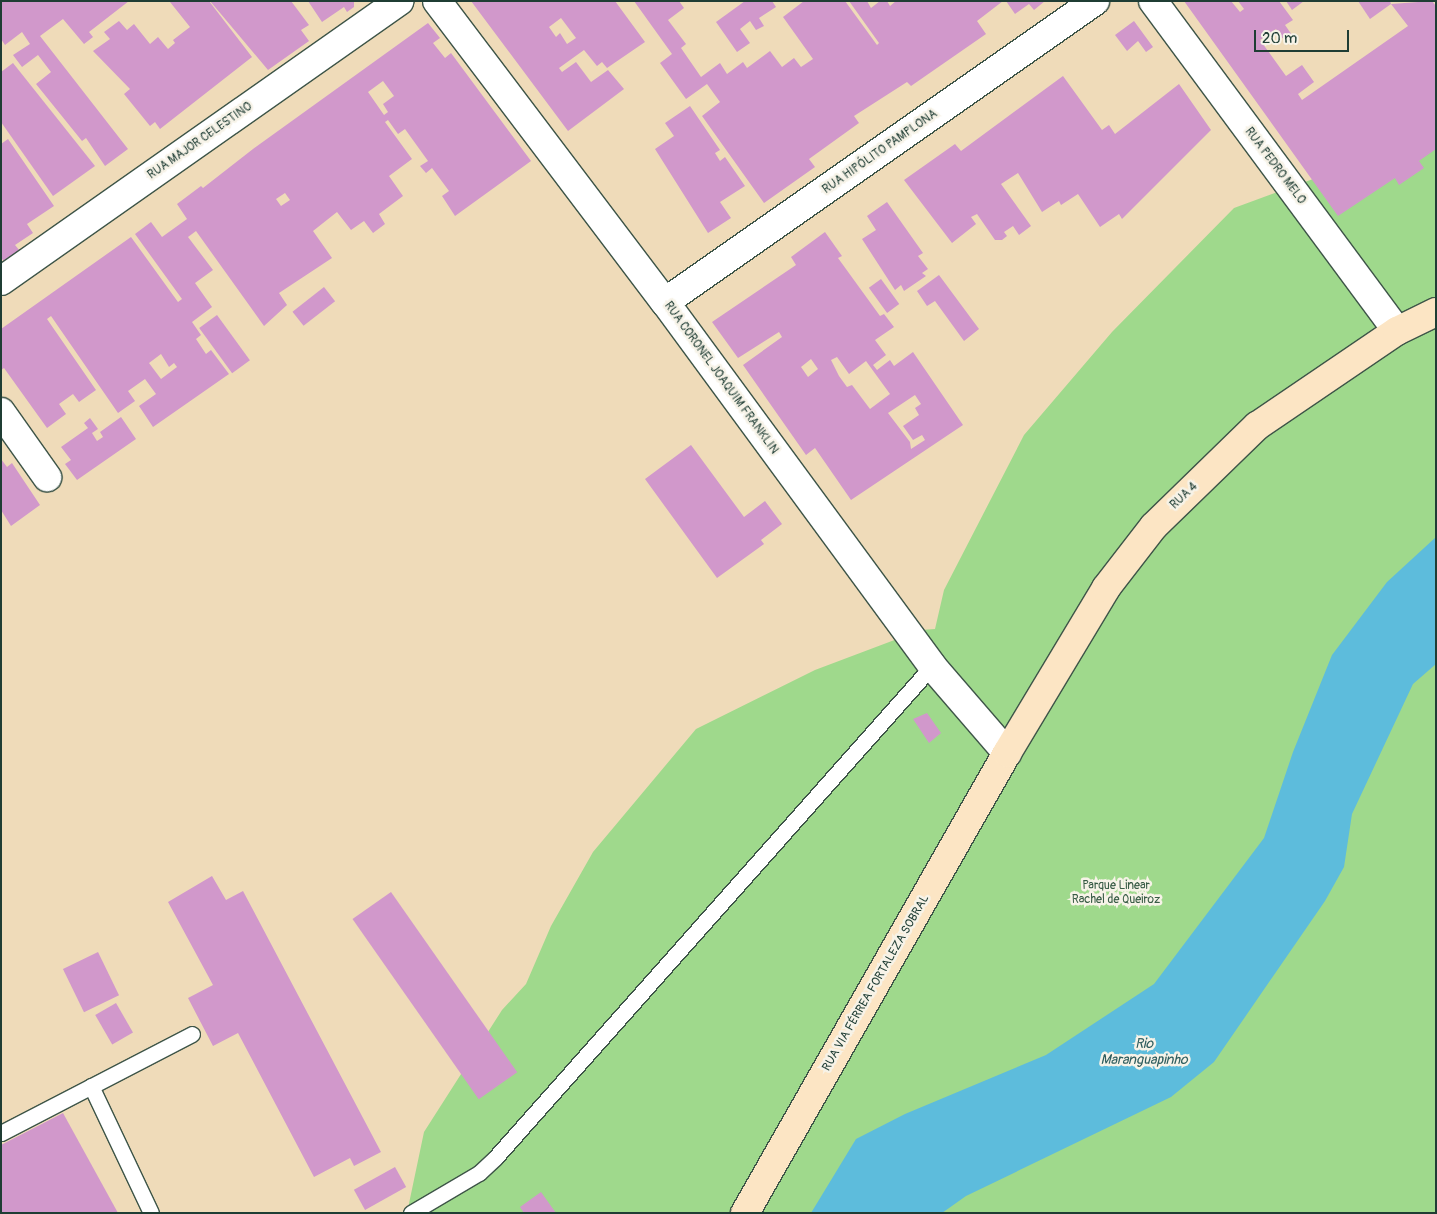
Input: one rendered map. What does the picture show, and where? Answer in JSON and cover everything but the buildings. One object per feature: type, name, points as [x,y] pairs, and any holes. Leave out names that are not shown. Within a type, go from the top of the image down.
[{"type":"main road","name":"RUA 4","points":[[1007,753],[1106,588],[1154,526],[1256,426],[1397,331],[1436,312]]},
{"type":"main road","name":"RUA VIA FÉRREA FORTALEZA SOBRAL","points":[[745,1213],[1007,753]]},
{"type":"street","name":"RUA MAJOR CELESTINO","points":[[1,281],[399,1]]},
{"type":"street","name":"RUA CORONEL JOAQUIM FRANKLIN","points":[[437,1],[665,302],[932,666],[1007,753]]},
{"type":"street","name":"RUA HIPÓLITO PAMPLONA","points":[[665,302],[1095,1]]},
{"type":"street","name":"RUA PEDRO MELO","points":[[1153,1],[1397,331]]},
{"type":"street","points":[[1,412],[47,477]]},
{"type":"lane","points":[[411,1213],[479,1173],[495,1158],[932,666]]},
{"type":"lane","points":[[1,1133],[192,1034]]},
{"type":"lane","points":[[91,1086],[151,1213]]},
{"type":"green space","name":"Parque Linear Rachel de Queiroz","points":[[1436,134],[1436,1213],[407,1213],[424,1132],[502,1010],[526,984],[551,926],[593,852],[696,729],[815,670],[921,630],[935,629],[944,590],[1024,435],[1112,332],[1234,208]]},
{"type":"water","name":"Rio Maranguapinho","points":[[1436,537],[1436,664],[1413,684],[1352,814],[1344,867],[1325,901],[1214,1062],[1171,1097],[966,1196],[942,1213],[811,1213],[856,1139],[905,1114],[1046,1055],[1154,984],[1264,838],[1293,752],[1332,655],[1387,582]]}]
